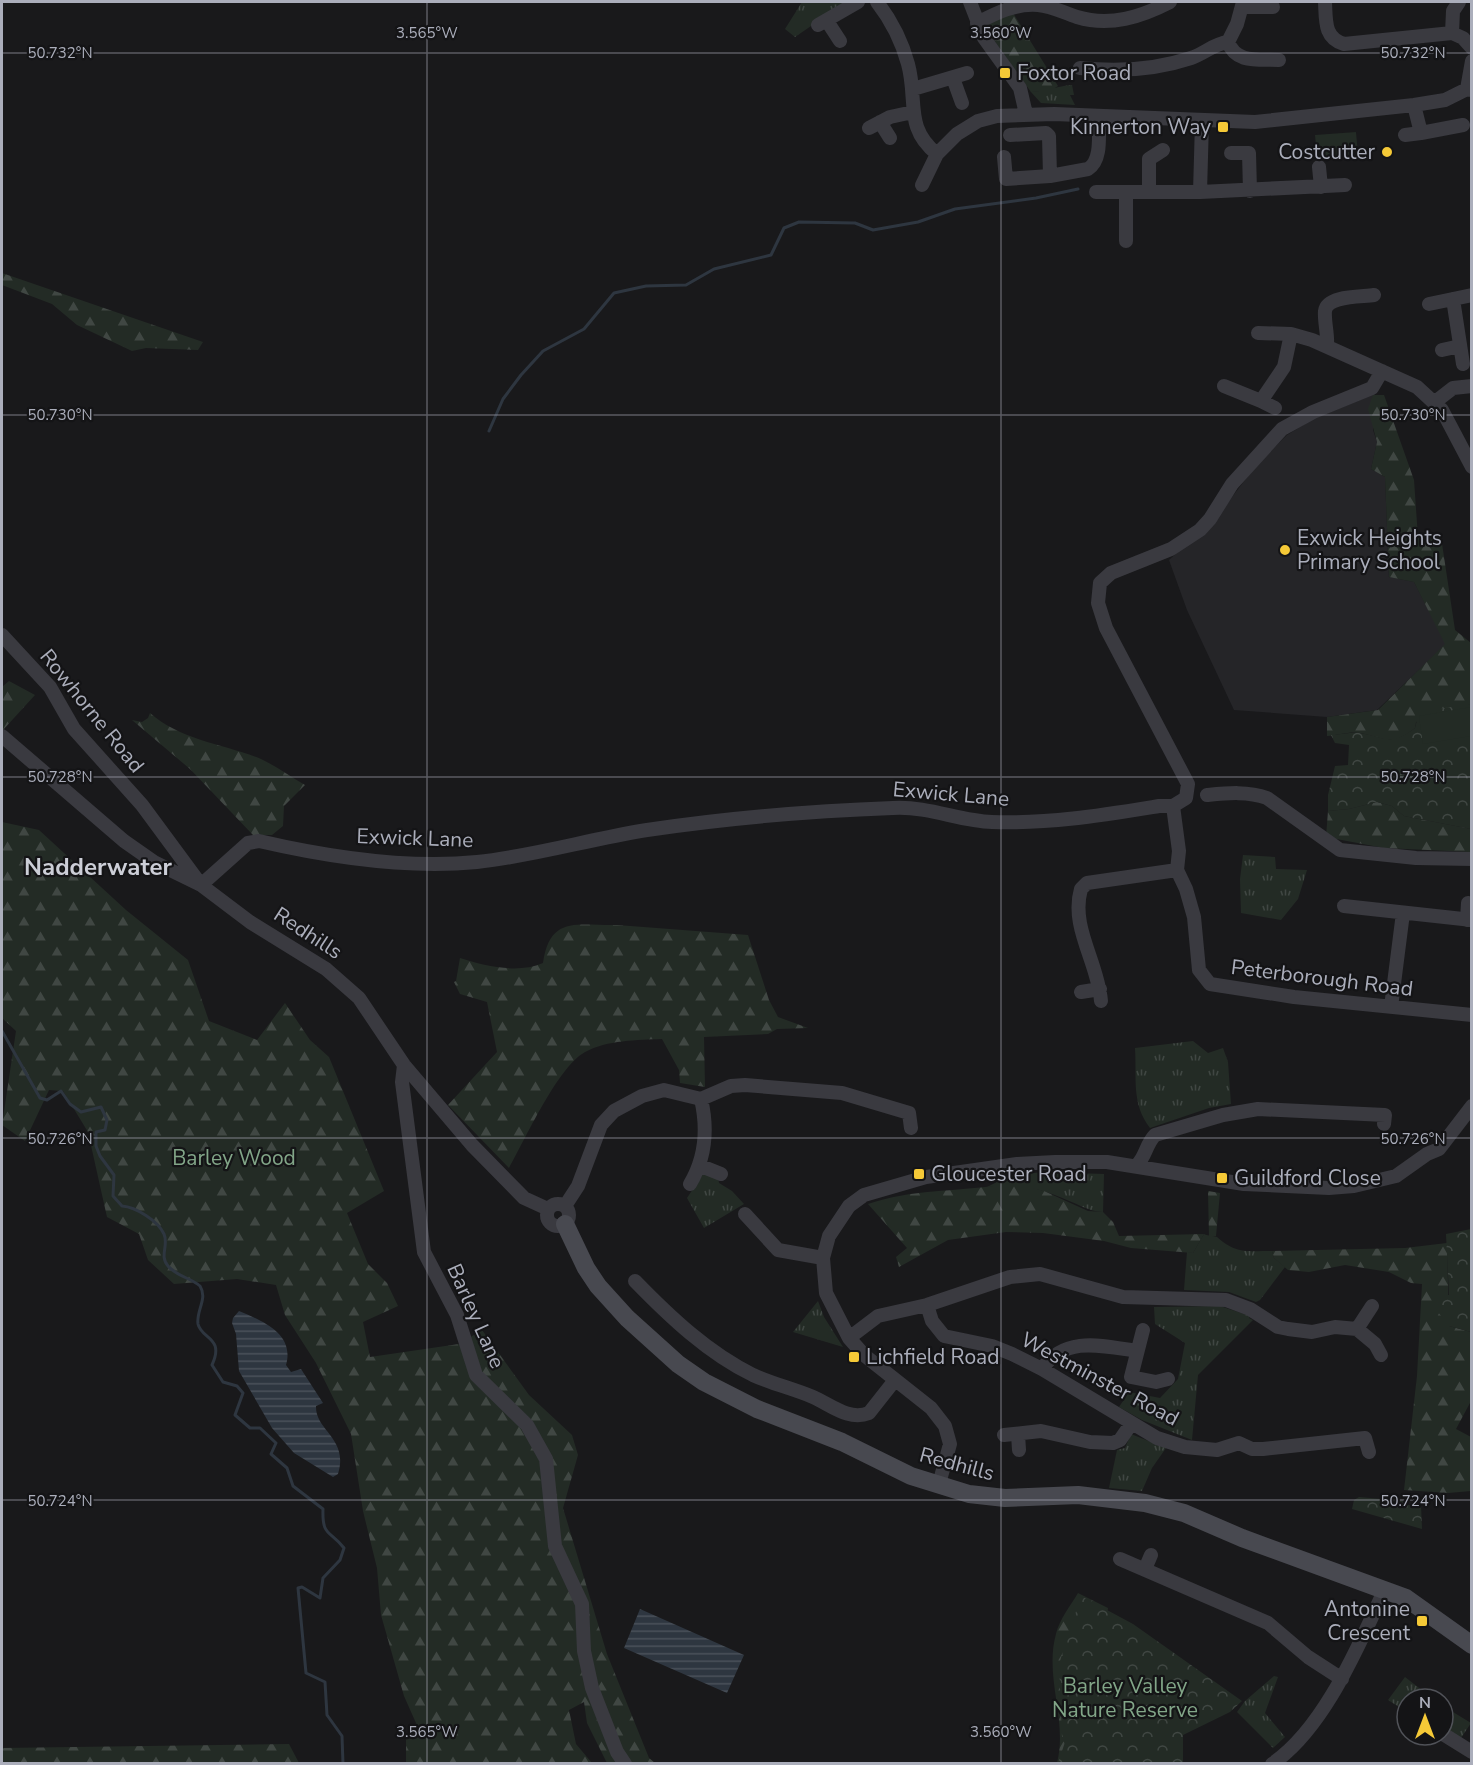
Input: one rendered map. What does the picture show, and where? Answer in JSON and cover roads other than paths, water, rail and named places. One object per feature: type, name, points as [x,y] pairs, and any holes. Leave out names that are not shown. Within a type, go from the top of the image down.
[{"type":"street","points":[[840,41],[822,23],[858,2]]},
{"type":"street","points":[[895,2],[880,6],[903,50],[913,89],[914,112],[921,139],[938,154]]},
{"type":"street","points":[[970,2],[984,38],[1020,87],[1026,114]]},
{"type":"street","points":[[977,22],[997,13],[1031,5],[1048,6],[1083,19],[1111,21],[1143,15],[1170,2]]},
{"type":"street","points":[[1325,2],[1329,36],[1334,41],[1344,44],[1452,33],[1462,38],[1472,48]]},
{"type":"street","points":[[1452,33],[1453,11],[1459,2]]},
{"type":"street","points":[[1228,42],[1243,4],[1273,7]]},
{"type":"street","points":[[1228,42],[1235,54],[1242,58],[1279,60]]},
{"type":"street","points":[[1080,68],[1154,69],[1190,59],[1206,52],[1211,45],[1228,42]]},
{"type":"street","points":[[922,185],[938,154],[957,134],[978,121],[1026,114],[1202,122],[1255,122],[1414,105],[1445,100],[1469,90],[1472,61]]},
{"type":"street","points":[[913,89],[967,73]]},
{"type":"street","points":[[953,78],[962,103]]},
{"type":"street","points":[[1414,105],[1421,133]]},
{"type":"street","points":[[890,138],[875,125],[914,112]]},
{"type":"street","points":[[1004,157],[1006,179],[1050,176],[1094,165],[1097,156],[1099,117]]},
{"type":"street","points":[[1200,192],[1202,122]]},
{"type":"street","points":[[1405,135],[1463,125]]},
{"type":"street","points":[[1010,135],[1046,133],[1049,136],[1050,176]]},
{"type":"street","points":[[1149,192],[1149,159],[1163,150]]},
{"type":"street","points":[[1231,153],[1249,153],[1250,191]]},
{"type":"street","points":[[1319,167],[1321,187]]},
{"type":"street","points":[[1096,192],[1250,191],[1345,185]]},
{"type":"street","points":[[1126,192],[1126,242]]},
{"type":"street","points":[[1327,345],[1325,310],[1328,304],[1336,300],[1374,295]]},
{"type":"street","points":[[1429,304],[1472,295]]},
{"type":"street","points":[[1453,299],[1463,364]]},
{"type":"street","points":[[1258,333],[1291,334],[1327,345],[1407,381],[1435,402],[1472,467]]},
{"type":"street","points":[[1261,400],[1284,367],[1291,334]]},
{"type":"street","points":[[1442,350],[1460,346]]},
{"type":"street","points":[[1173,806],[1186,798],[1188,784],[1176,756],[1106,628],[1098,603],[1100,583],[1111,573],[1171,549],[1200,530],[1210,519],[1232,484],[1282,429],[1313,412],[1372,388],[1382,371]]},
{"type":"street","points":[[1224,386],[1261,400],[1275,408]]},
{"type":"street","points":[[1435,402],[1443,393],[1453,388],[1472,386]]},
{"type":"street","name":"Rowhorne Road","points":[[2,636],[50,687],[74,729],[171,842],[201,885]]},
{"type":"street","name":"Redhills","points":[[2,736],[124,842],[154,862],[201,885],[250,922],[326,969],[359,998],[404,1065],[501,1176],[524,1198],[548,1209],[549,1222],[557,1227],[565,1215]]},
{"type":"street","points":[[1208,795],[1231,793],[1268,798],[1340,850],[1406,857],[1472,859]]},
{"type":"street","name":"Exwick Lane","points":[[201,885],[248,843],[259,841],[334,855],[392,861],[476,862],[628,833],[717,820],[896,807],[940,811],[991,822],[1078,820],[1160,806],[1173,806]]},
{"type":"street","name":"Peterborough Road","points":[[1173,806],[1179,851],[1177,870],[1186,889],[1194,917],[1199,970],[1210,984],[1294,997],[1472,1015]]},
{"type":"street","points":[[154,862],[162,858],[171,842]]},
{"type":"street","points":[[1081,992],[1101,995],[1095,966],[1082,936],[1078,899],[1081,889],[1087,883],[1177,870]]},
{"type":"street","points":[[1344,906],[1361,902],[1402,913],[1469,920],[1468,903]]},
{"type":"street","points":[[1391,1007],[1402,913]]},
{"type":"street","name":"Barley Lane","points":[[404,1065],[402,1083],[424,1252],[457,1315],[476,1375],[527,1425],[546,1459],[555,1546],[584,1610],[584,1651],[592,1688],[617,1752],[625,1764]]},
{"type":"street","points":[[548,1209],[556,1204],[565,1215],[601,1125],[614,1111],[642,1096],[664,1090],[701,1099],[731,1086],[777,1085],[842,1093],[909,1113],[922,1105]]},
{"type":"street","points":[[690,1184],[701,1166],[706,1121],[701,1099]]},
{"type":"street","points":[[939,1484],[950,1444],[945,1426],[931,1408],[864,1355],[849,1338],[826,1293],[823,1258],[829,1236],[849,1206],[864,1195],[926,1177],[991,1167],[1055,1162],[1107,1162],[1137,1165],[1244,1184],[1329,1188],[1354,1186],[1396,1176],[1427,1154],[1440,1149],[1472,1106]]},
{"type":"street","points":[[1137,1165],[1146,1156],[1150,1140],[1155,1135],[1235,1112],[1277,1108],[1386,1116]]},
{"type":"street","points":[[909,1113],[911,1128]]},
{"type":"street","points":[[701,1166],[721,1173]]},
{"type":"street","points":[[745,1214],[752,1232],[778,1250],[823,1258]]},
{"type":"street","name":"Redhills","points":[[565,1215],[586,1268],[598,1286],[647,1338],[687,1370],[757,1409],[842,1442],[911,1476],[988,1497],[1078,1495],[1163,1507],[1406,1598],[1471,1644]]},
{"type":"street","points":[[849,1338],[878,1316],[927,1305],[1010,1277],[1040,1274],[1123,1297],[1226,1300],[1263,1316],[1278,1327],[1288,1329],[1312,1332],[1335,1320],[1357,1329],[1375,1344],[1381,1355]]},
{"type":"street","points":[[635,1281],[702,1342],[736,1365],[844,1413],[863,1415],[869,1413],[895,1380]]},
{"type":"street","points":[[640,1308],[651,1297]]},
{"type":"street","points":[[1263,1316],[1269,1302]]},
{"type":"street","name":"Westminster Road","points":[[927,1305],[935,1328],[944,1336],[992,1346],[1042,1369],[1157,1438],[1192,1449],[1217,1450],[1236,1436],[1263,1449],[1369,1434],[1369,1452]]},
{"type":"street","points":[[1357,1329],[1372,1306]]},
{"type":"street","points":[[1143,1330],[1131,1377],[1156,1382],[1168,1378]]},
{"type":"street","points":[[1042,1369],[1054,1355],[1074,1346],[1137,1351]]},
{"type":"street","points":[[1019,1450],[1011,1434],[1041,1431],[1090,1442],[1113,1443],[1120,1440],[1131,1424]]},
{"type":"street","points":[[1144,1569],[1151,1555]]},
{"type":"street","points":[[1120,1559],[1268,1623],[1308,1657],[1342,1679]]},
{"type":"street","points":[[1272,1764],[1306,1730],[1342,1679],[1385,1589]]},
{"type":"street","points":[[1455,1743],[1471,1754]]},
{"type":"waterway","points":[[489,431],[503,399],[521,375],[543,351],[584,329],[614,293],[646,286],[686,285],[714,269],[771,255],[784,228],[799,222],[855,223],[873,230],[918,222],[955,209],[1036,198],[1078,189]]},
{"type":"waterway","points":[[2,1031],[40,1098],[47,1100],[61,1091],[70,1104],[81,1112],[101,1107],[107,1120],[105,1130],[96,1132],[96,1146],[100,1156],[114,1175],[113,1196],[122,1206],[140,1212],[157,1224],[165,1238],[165,1262],[175,1272],[200,1286],[203,1295],[198,1324],[216,1349],[212,1365],[223,1382],[237,1386],[243,1393],[235,1415],[250,1428],[260,1428],[276,1443],[271,1454],[287,1468],[293,1486],[323,1509],[326,1529],[344,1548],[340,1560],[323,1578],[320,1598],[302,1587],[298,1588],[306,1673],[325,1682],[327,1715],[342,1736],[343,1764]]},
{"type":"place","name":"Foxtor Road","points":[[1005,73]]},
{"type":"place","name":"Kinnerton Way","points":[[1223,127]]},
{"type":"place","name":"Costcutter","points":[[1387,152]]},
{"type":"place","name":"Exwick Heights Primary School","points":[[1285,550]]},
{"type":"place","name":"Gloucester Road","points":[[919,1174]]},
{"type":"place","name":"Guildford Close","points":[[1222,1178]]},
{"type":"place","name":"Lichfield Road","points":[[854,1357]]},
{"type":"place","name":"Antonine Crescent","points":[[1422,1621]]},
{"type":"district","name":"Nadderwater","points":[[98,867]]},
{"type":"park label","name":"Barley Wood","points":[[234,1158]]},
{"type":"park label","name":"Barley Valley Nature Reserve","points":[[1125,1698]]}]
